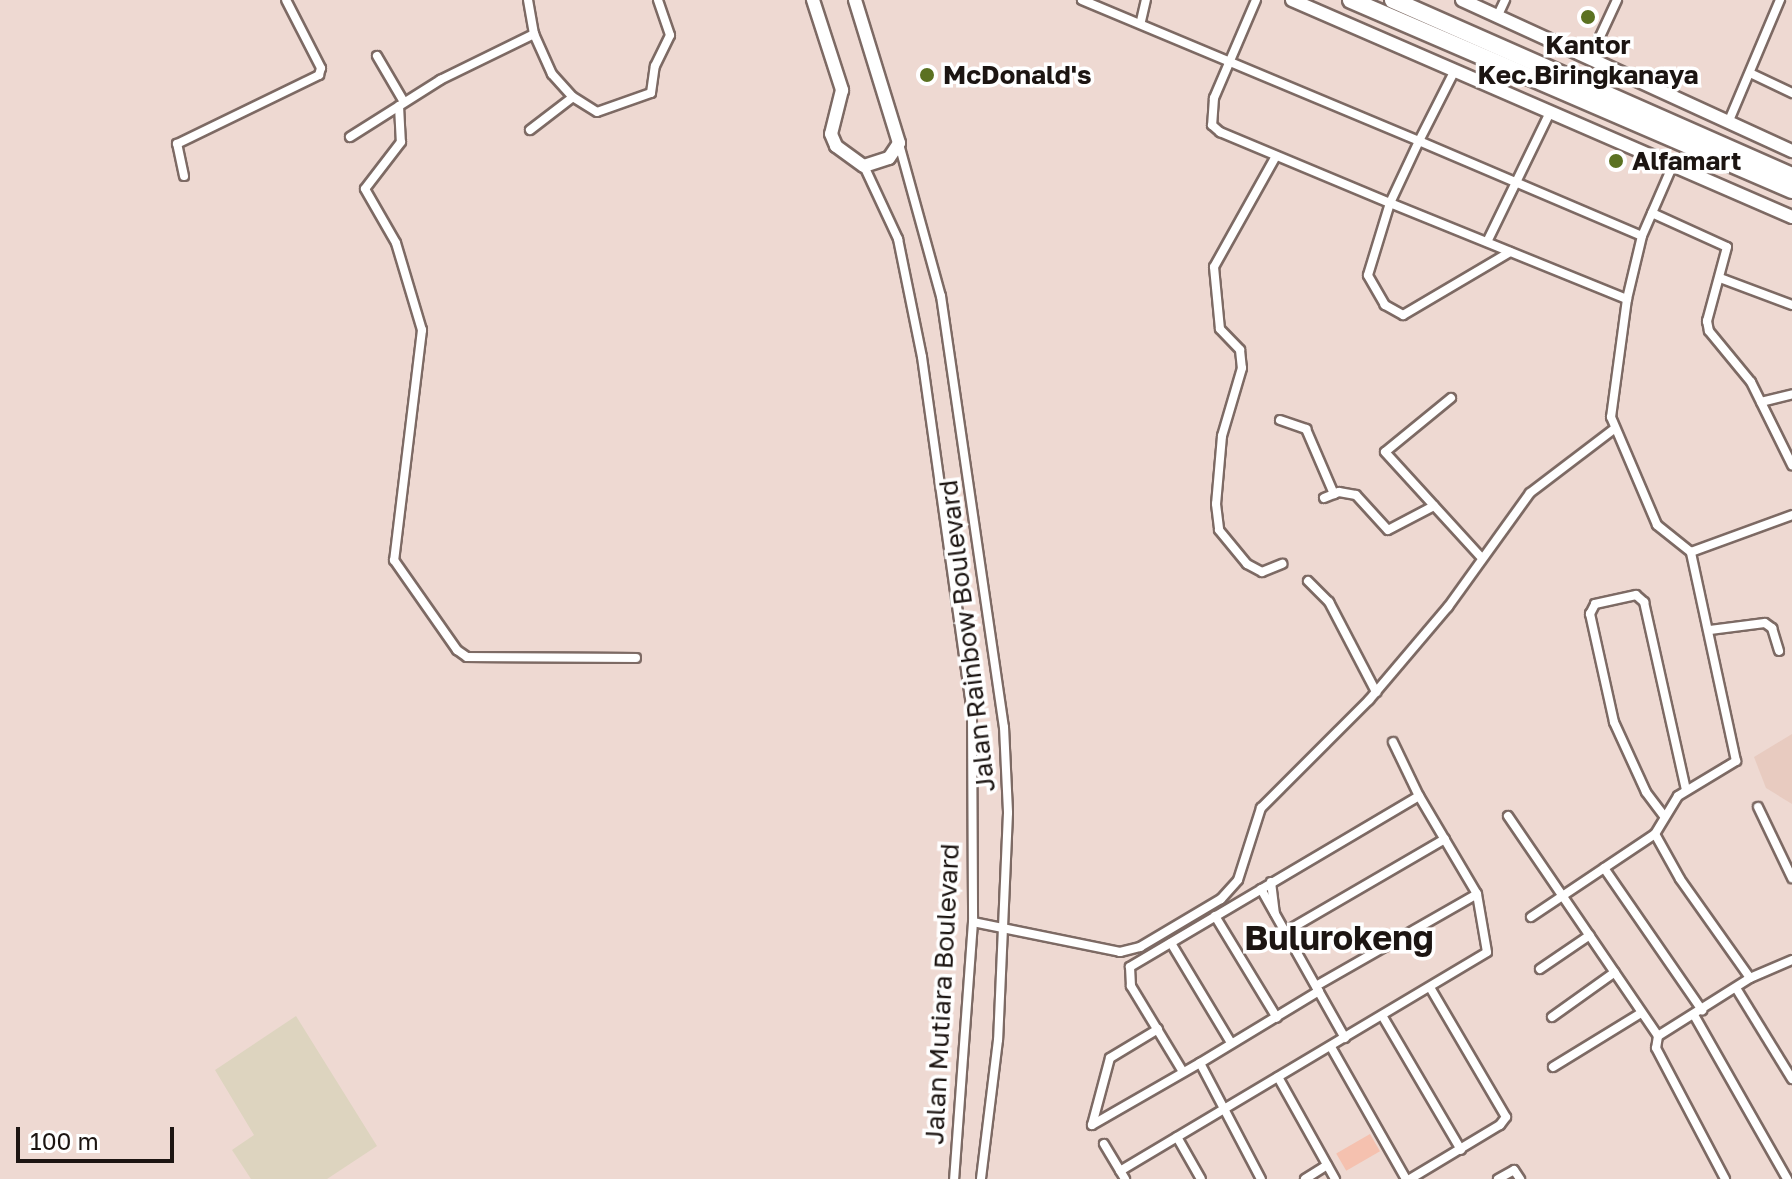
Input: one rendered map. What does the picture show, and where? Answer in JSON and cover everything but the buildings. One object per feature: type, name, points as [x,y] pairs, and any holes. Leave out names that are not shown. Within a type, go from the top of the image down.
[{"type":"highway","points":[[1351,0],[1792,190]]},
{"type":"highway","points":[[1393,0],[1792,176]]},
{"type":"street","points":[[184,176],[178,143],[319,75],[321,68],[286,0]]},
{"type":"street","points":[[528,0],[534,34],[552,74],[573,97],[597,112],[651,93],[656,63],[670,35],[658,0]]},
{"type":"street","points":[[813,0],[842,90],[831,134],[836,146],[864,166],[889,158],[899,143],[855,0]]},
{"type":"street","points":[[1082,0],[1141,21],[1642,236]]},
{"type":"street","points":[[1141,21],[1146,0]]},
{"type":"street","points":[[1256,0],[1214,98],[1212,125],[1276,156],[1627,299]]},
{"type":"street","points":[[1292,0],[1792,217]]},
{"type":"street","points":[[1462,0],[1591,56],[1792,151]]},
{"type":"street","points":[[1498,15],[1505,0]]},
{"type":"street","points":[[1591,56],[1617,0]]},
{"type":"street","points":[[1728,123],[1780,0]]},
{"type":"street","points":[[350,137],[402,104],[534,34]]},
{"type":"street","points":[[377,56],[402,104],[401,142],[365,189],[396,243],[422,330],[394,560],[457,650],[467,657],[636,658]]},
{"type":"street","points":[[1455,70],[1390,203],[1368,275],[1385,305],[1397,314],[1414,311],[1510,252]]},
{"type":"street","points":[[1750,73],[1792,93]]},
{"type":"street","points":[[530,130],[573,97]]},
{"type":"street","points":[[1487,242],[1550,112]]},
{"type":"street","name":"Jalan Rainbow Boulevard","points":[[899,143],[941,296],[1004,727],[1008,813],[998,1040],[982,1174]]},
{"type":"street","points":[[1276,156],[1214,267],[1220,329],[1240,350],[1242,368],[1222,436],[1216,504],[1219,530],[1247,564],[1262,572],[1282,564]]},
{"type":"street","name":"Jalan Rainbow Boulevard","points":[[864,166],[898,239],[916,328],[972,715]]},
{"type":"street","points":[[1531,917],[1655,834],[1664,816],[1686,790],[1737,758],[1691,552],[1657,525],[1614,429],[1627,299],[1642,236],[1672,167]]},
{"type":"street","points":[[1652,213],[1724,244],[1728,252],[1709,331],[1761,402],[1792,465]]},
{"type":"street","points":[[1720,278],[1792,305]]},
{"type":"street","points":[[1761,402],[1792,394]]},
{"type":"street","points":[[1451,398],[1385,449],[1480,556]]},
{"type":"street","points":[[1280,420],[1306,429],[1334,494]]},
{"type":"street","points":[[973,922],[1120,952],[1140,947],[1221,899],[1238,880],[1261,808],[1376,692],[1448,607],[1480,556],[1530,493],[1614,429]]},
{"type":"street","points":[[1324,498],[1334,494],[1356,495],[1388,530],[1434,506]]},
{"type":"street","points":[[1691,552],[1792,515]]},
{"type":"street","points":[[1308,581],[1329,602],[1376,692]]},
{"type":"street","points":[[1664,816],[1646,792],[1614,722],[1590,614],[1595,604],[1636,595],[1644,602],[1686,790]]},
{"type":"street","points":[[1710,630],[1765,623],[1772,628],[1779,651]]},
{"type":"street","name":"Jalan Mutiara Boulevard","points":[[954,1179],[973,922],[972,715]]},
{"type":"street","points":[[1104,1144],[1122,1175],[1177,1137],[1431,989],[1488,949],[1477,894],[1419,796],[1393,742]]},
{"type":"street","points":[[1183,1072],[1127,973],[1271,882],[1419,796]]},
{"type":"street","points":[[1758,807],[1792,878]]},
{"type":"street","points":[[1508,816],[1658,1036],[1656,1048],[1725,1179]]},
{"type":"street","points":[[1655,834],[1680,879],[1750,978]]},
{"type":"street","points":[[1285,932],[1445,839]]},
{"type":"street","points":[[1604,868],[1702,1010]]},
{"type":"street","points":[[1271,882],[1275,914]]},
{"type":"street","points":[[1261,889],[1345,1038]]},
{"type":"street","points":[[1158,1029],[1110,1058],[1092,1125],[1277,1018],[1318,989],[1477,894]]},
{"type":"street","points":[[1215,916],[1277,1018]]},
{"type":"street","points":[[1540,969],[1590,935]]},
{"type":"street","points":[[1171,943],[1231,1043]]},
{"type":"street","points":[[1658,1036],[1750,978],[1789,961],[1792,972]]},
{"type":"street","points":[[1552,1017],[1615,972]]},
{"type":"street","points":[[1736,988],[1792,1079]]},
{"type":"street","points":[[1331,1047],[1408,1179],[1461,1150],[1500,1125],[1505,1111],[1431,989]]},
{"type":"street","points":[[1553,1067],[1641,1013]]},
{"type":"street","points":[[1694,1015],[1787,1179]]},
{"type":"street","points":[[1383,1017],[1461,1150]]},
{"type":"street","points":[[1200,1063],[1227,1107],[1261,1179]]},
{"type":"street","points":[[1278,1077],[1335,1179]]},
{"type":"street","points":[[1177,1137],[1201,1179]]},
{"type":"street","points":[[1305,1179],[1327,1165]]},
{"type":"street","points":[[1498,1179],[1514,1170],[1520,1179]]},
{"type":"street","points":[[982,1174],[988,1179]]},
{"type":"shaded area","points":[[1792,734],[1792,804],[1766,788],[1754,757]]},
{"type":"shaded area","points":[[296,1016],[377,1146],[327,1179],[251,1179],[232,1150],[254,1135],[215,1070]]},
{"type":"shaded area","points":[[1370,1134],[1380,1151],[1346,1171],[1336,1154]]},
{"type":"place","name":"Kantor Kec.Biringkanaya","points":[[1588,17]]},
{"type":"place","name":"McDonald's","points":[[927,75]]},
{"type":"place","name":"Alfamart","points":[[1616,161]]},
{"type":"district","name":"Bulurokeng","points":[[1339,938]]}]
